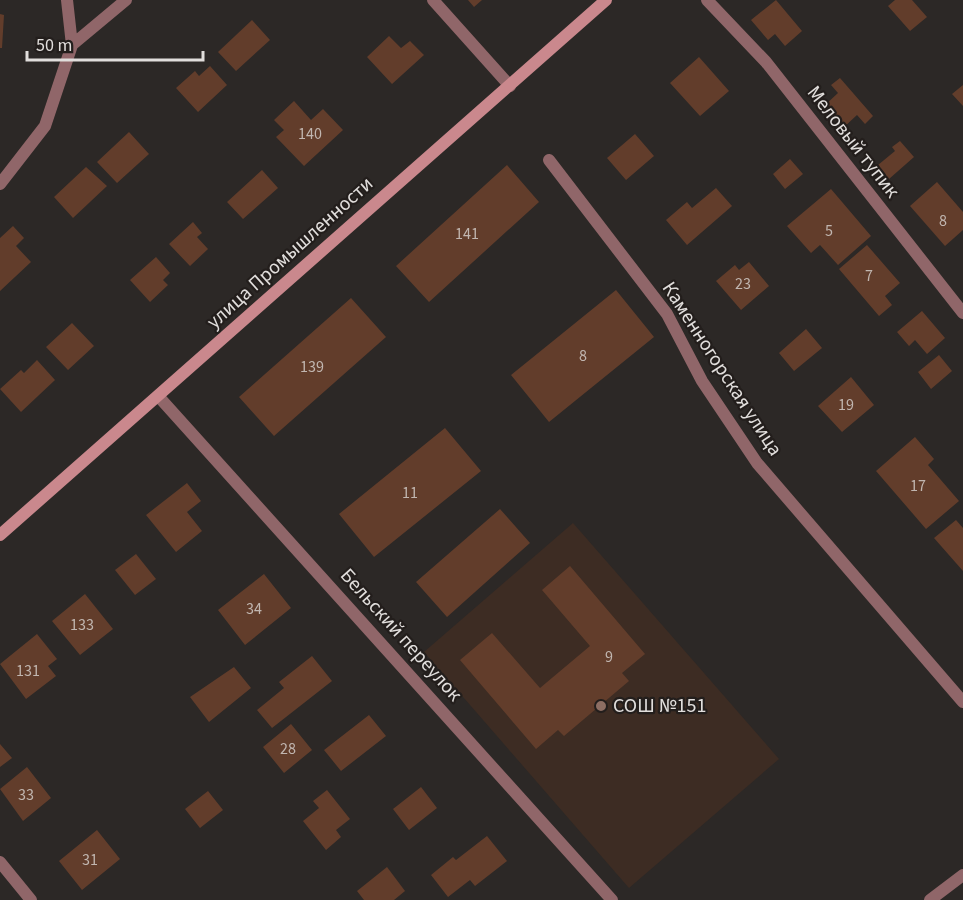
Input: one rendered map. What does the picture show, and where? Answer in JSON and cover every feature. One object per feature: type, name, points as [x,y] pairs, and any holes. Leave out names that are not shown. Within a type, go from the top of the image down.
[{"type":"main road","name":"улица Промышленности","points":[[0,535],[606,0]]},
{"type":"street","points":[[0,184],[45,126],[72,45],[68,0]]},
{"type":"street","points":[[72,45],[126,0]]},
{"type":"street","points":[[433,0],[510,86]]},
{"type":"street","name":"Меловый тупик","points":[[707,0],[766,62],[963,313]]},
{"type":"street","name":"Каменногорская улица","points":[[549,160],[667,314],[702,381],[757,463],[963,702]]},
{"type":"street","name":"Бельский переулок","points":[[159,397],[612,900]]},
{"type":"street","points":[[0,862],[31,900]]},
{"type":"street","points":[[930,900],[963,875]]},
{"type":"shaded area","name":"СОШ №151","points":[[573,523],[779,759],[629,888],[424,652]]},
{"type":"building","points":[[468,0],[482,0],[474,7]]},
{"type":"building","points":[[776,0],[802,31],[785,46],[775,34],[768,40],[751,20]]},
{"type":"building","points":[[895,0],[912,0],[927,17],[910,31],[888,6]]},
{"type":"building","points":[[0,14],[4,15],[2,48],[0,48]]},
{"type":"building","points":[[252,20],[270,40],[236,71],[218,52]]},
{"type":"building","points":[[389,36],[401,48],[410,41],[424,55],[392,84],[367,57]]},
{"type":"building","points":[[699,57],[729,91],[700,116],[670,83]]},
{"type":"building","points":[[210,66],[227,85],[198,112],[176,88],[195,71],[199,76]]},
{"type":"building","points":[[840,78],[873,116],[865,124],[857,115],[843,128],[824,106],[838,93],[831,85]]},
{"type":"building","points":[[963,85],[963,106],[952,94]]},
{"type":"building","points":[[294,101],[311,120],[323,109],[343,130],[304,166],[276,137],[284,130],[274,120]]},
{"type":"building","points":[[129,132],[149,154],[117,183],[97,162]]},
{"type":"building","points":[[635,134],[654,156],[626,180],[607,158]]},
{"type":"building","points":[[900,141],[914,157],[889,179],[878,165],[895,151],[892,147]]},
{"type":"building","points":[[790,159],[803,174],[785,189],[773,174]]},
{"type":"building","points":[[507,165],[539,202],[429,302],[396,266]]},
{"type":"building","points":[[86,167],[107,186],[73,218],[54,197]]},
{"type":"building","points":[[262,170],[278,188],[243,219],[227,202]]},
{"type":"building","points":[[937,182],[963,212],[963,230],[945,246],[910,206]]},
{"type":"building","points":[[716,188],[732,206],[687,245],[666,220],[687,202],[692,208]]},
{"type":"building","points":[[831,189],[871,236],[838,265],[820,245],[811,253],[787,226]]},
{"type":"building","points":[[193,222],[202,233],[197,237],[208,249],[190,266],[169,244]]},
{"type":"building","points":[[13,226],[24,238],[16,246],[31,262],[0,291],[0,238]]},
{"type":"building","points":[[867,245],[900,283],[885,296],[892,305],[879,316],[839,269]]},
{"type":"building","points":[[156,257],[170,273],[163,280],[168,285],[150,302],[130,280]]},
{"type":"building","points":[[749,262],[769,286],[741,310],[716,281],[735,265],[739,270]]},
{"type":"building","points":[[616,290],[654,337],[549,422],[511,375]]},
{"type":"building","points":[[351,298],[386,337],[274,436],[239,397]]},
{"type":"building","points":[[922,311],[945,338],[927,354],[915,340],[909,346],[897,332]]},
{"type":"building","points":[[72,323],[94,346],[68,370],[46,347]]},
{"type":"building","points":[[806,329],[822,348],[794,371],[779,353]]},
{"type":"building","points":[[939,355],[952,371],[931,389],[918,372]]},
{"type":"building","points":[[37,360],[55,380],[21,412],[0,389],[21,370],[24,373]]},
{"type":"building","points":[[851,377],[874,405],[842,432],[818,406]]},
{"type":"building","points":[[445,428],[481,471],[374,557],[339,514]]},
{"type":"building","points":[[915,437],[934,459],[928,465],[959,501],[926,529],[876,471]]},
{"type":"building","points":[[187,483],[201,501],[187,512],[202,531],[176,552],[146,515]]},
{"type":"building","points":[[500,509],[530,543],[447,617],[416,582]]},
{"type":"building","points":[[956,520],[963,528],[963,571],[934,538]]},
{"type":"building","points":[[136,554],[156,579],[135,595],[115,570]]},
{"type":"building","points":[[570,566],[645,654],[622,673],[629,681],[564,736],[558,730],[536,749],[460,660],[492,633],[540,688],[590,646],[542,590]]},
{"type":"building","points":[[264,574],[291,608],[245,645],[218,610]]},
{"type":"building","points":[[85,594],[113,629],[80,655],[52,621]]},
{"type":"building","points":[[37,634],[57,659],[48,666],[56,676],[26,699],[0,664]]},
{"type":"building","points":[[312,656],[332,681],[272,728],[257,710],[284,688],[279,682]]},
{"type":"building","points":[[234,667],[251,688],[209,722],[190,697]]},
{"type":"building","points":[[369,715],[386,736],[341,771],[324,750]]},
{"type":"building","points":[[291,724],[312,750],[284,773],[263,747]]},
{"type":"building","points":[[0,744],[12,758],[0,767]]},
{"type":"building","points":[[27,767],[51,798],[23,821],[0,789]]},
{"type":"building","points":[[421,787],[437,808],[409,830],[393,809]]},
{"type":"building","points":[[327,790],[350,819],[336,830],[341,837],[326,850],[303,821],[319,808],[313,801]]},
{"type":"building","points":[[208,791],[223,810],[200,828],[185,809]]},
{"type":"building","points":[[97,830],[120,859],[82,890],[59,861]]},
{"type":"building","points":[[487,836],[507,861],[475,886],[470,880],[448,897],[431,875],[453,857],[456,860]]},
{"type":"building","points":[[387,867],[405,891],[394,900],[364,900],[357,891]]},
{"type":"place","name":"СОШ №151","points":[[601,706]]}]
